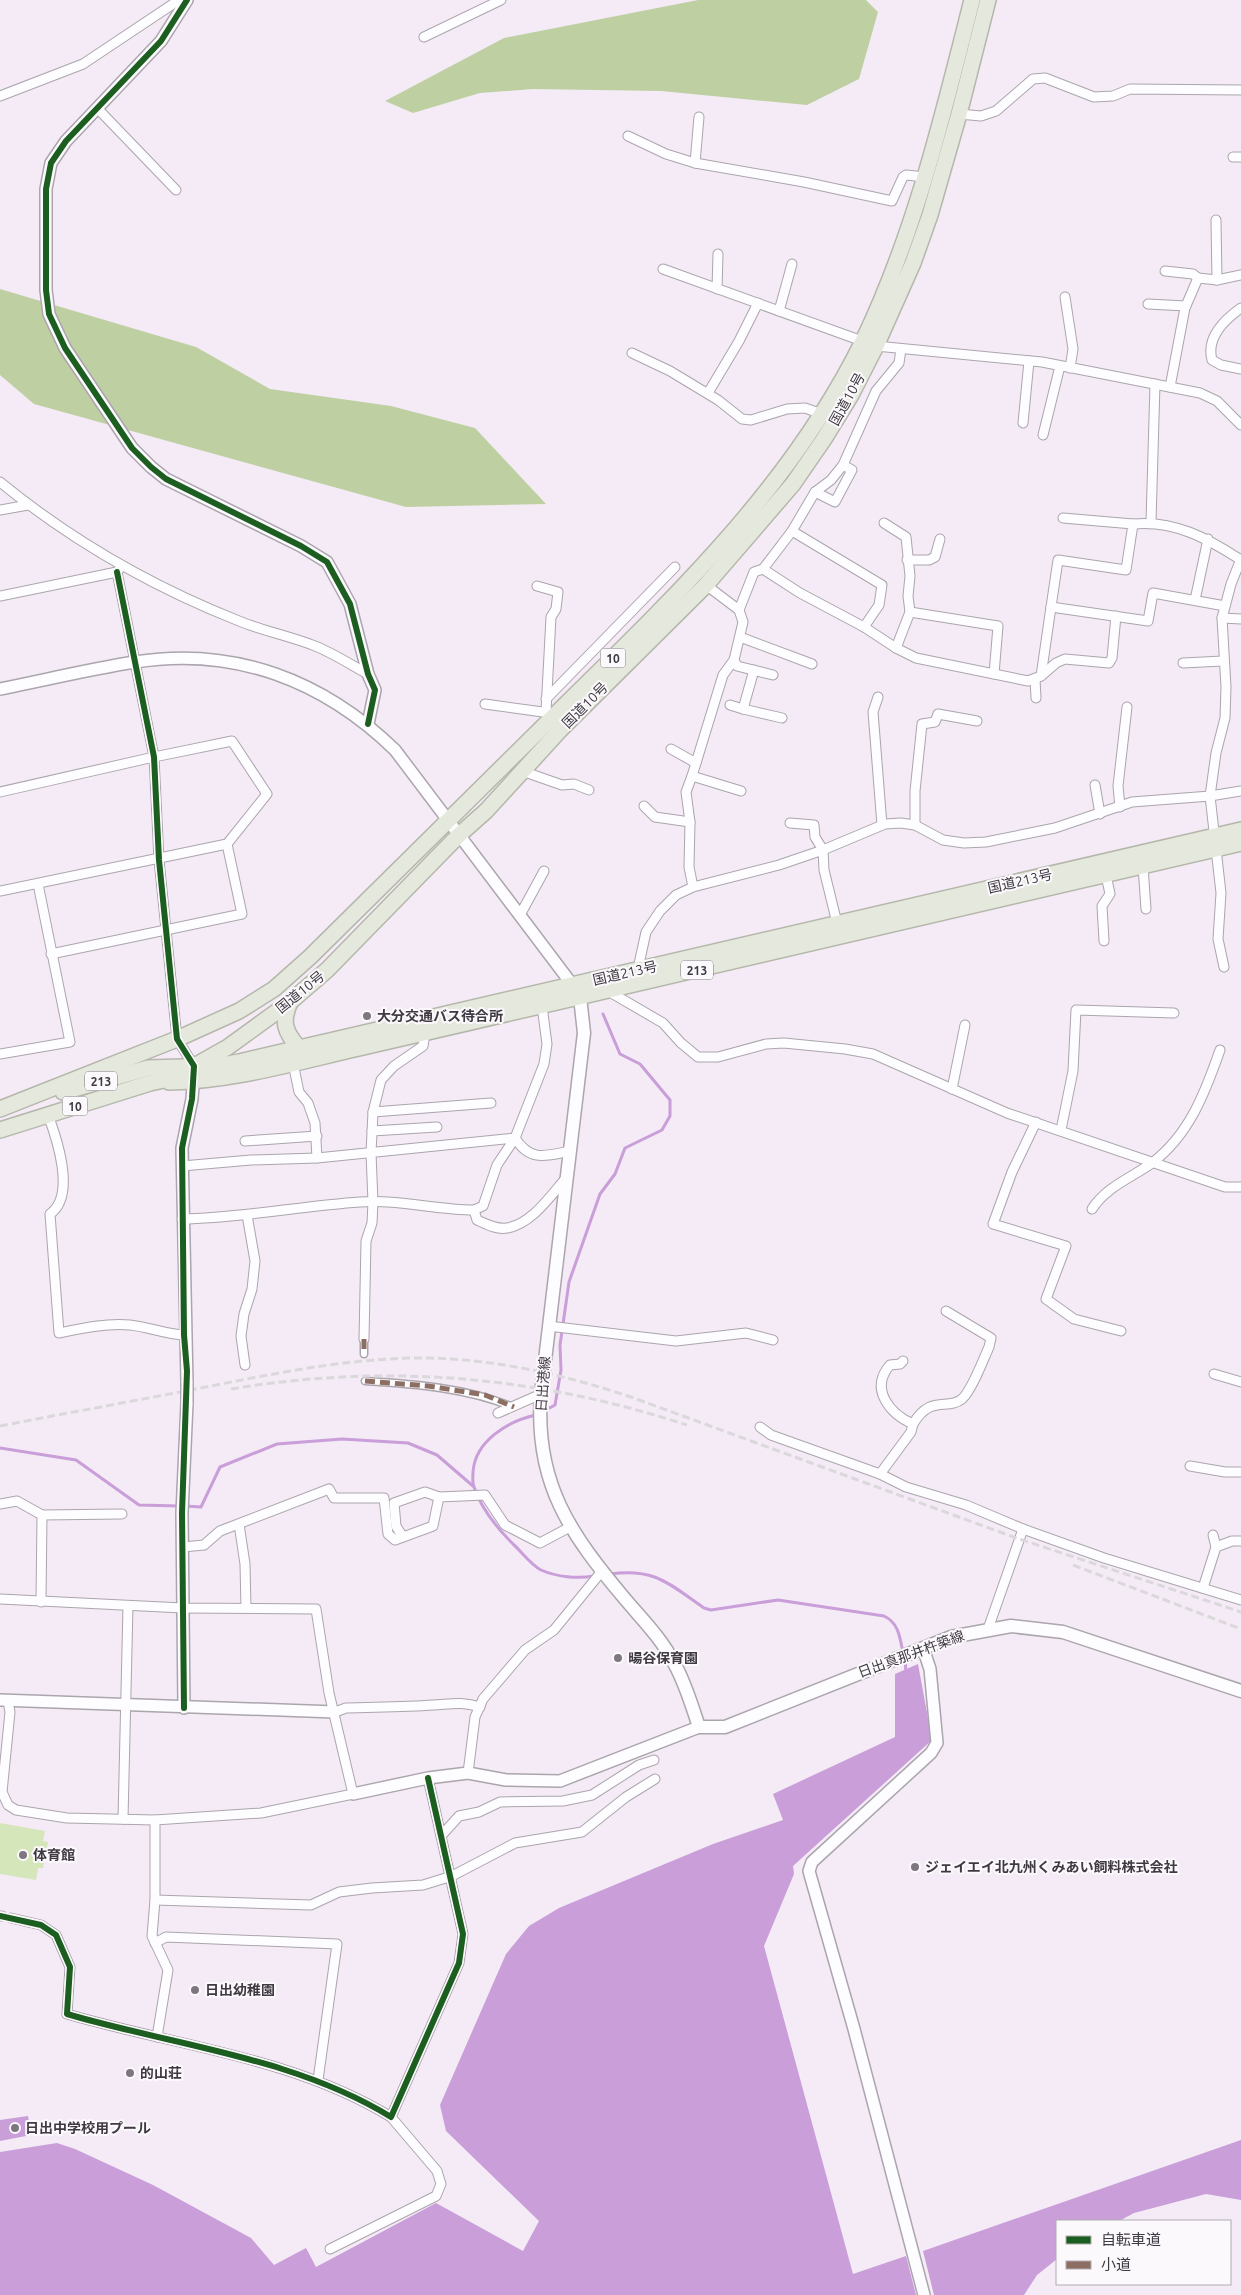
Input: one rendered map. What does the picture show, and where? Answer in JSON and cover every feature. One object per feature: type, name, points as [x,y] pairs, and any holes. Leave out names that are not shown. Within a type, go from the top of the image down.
[{"type":"highway","name":"国道10号","points":[[0,1130],[150,1083],[173,1078],[228,1047],[290,1002],[327,970],[459,835],[486,811],[561,729],[706,585],[793,484],[851,395],[925,177],[972,0]]},
{"type":"highway","name":"国道10号","points":[[5,1107],[177,1039],[239,1011],[274,989],[310,957],[448,820],[550,713],[674,596],[758,504],[869,344],[913,263],[930,215],[959,114],[988,0]]},
{"type":"highway","name":"国道213号","points":[[5,1107],[133,1071],[167,1066],[239,1062],[576,991],[1106,875],[1143,866],[1216,842],[1241,830]]},
{"type":"highway","name":"国道213号","points":[[150,1083],[193,1082],[293,1063],[542,1006],[576,991],[608,991],[637,977],[837,923],[1216,842],[1241,843]]},
{"type":"highway","points":[[290,1002],[284,1015],[284,1023],[287,1032],[299,1048]]},
{"type":"main road","name":"日出港線","points":[[576,991],[584,1032],[541,1394],[540,1413],[543,1455],[552,1488],[570,1527],[603,1572],[655,1634],[675,1663],[700,1727]]},
{"type":"main road","name":"日出真那井杵築線","points":[[700,1727],[725,1727],[962,1633],[1012,1626],[1063,1632],[1241,1691]]},
{"type":"street","points":[[0,96],[83,64],[179,0]]},
{"type":"street","points":[[187,0],[161,41],[66,141],[51,163],[46,189],[46,290],[49,314],[65,348],[132,448],[151,467],[166,479],[301,546],[327,562],[350,604],[368,674],[375,690],[368,724]]},
{"type":"street","points":[[424,37],[501,0]]},
{"type":"street","points":[[959,114],[981,116],[996,111],[1033,79],[1039,78],[1045,78],[1094,97],[1113,96],[1130,89],[1241,90]]},
{"type":"street","points":[[98,109],[176,190]]},
{"type":"street","points":[[695,163],[699,117]]},
{"type":"street","points":[[628,136],[666,154],[695,163],[804,182],[892,201],[903,177],[906,175],[925,177]]},
{"type":"street","points":[[1216,220],[1217,280]]},
{"type":"street","points":[[718,254],[718,289]]},
{"type":"street","points":[[779,311],[792,264]]},
{"type":"street","points":[[663,269],[869,344],[1029,361],[1200,393],[1217,401],[1241,425]]},
{"type":"street","points":[[1165,272],[1193,274],[1198,278],[1217,280],[1241,275]]},
{"type":"street","points":[[1170,387],[1186,306],[1198,278]]},
{"type":"street","points":[[1065,298],[1073,349],[1070,368]]},
{"type":"street","points":[[708,393],[739,342],[758,304]]},
{"type":"street","points":[[1148,304],[1186,306]]},
{"type":"street","points":[[1241,308],[1217,332],[1212,340],[1210,354],[1212,360],[1221,366],[1241,369]]},
{"type":"street","points":[[739,610],[754,572],[763,569],[792,531],[815,492],[831,480],[843,465],[876,391],[899,363],[902,349]]},
{"type":"street","points":[[632,353],[670,371],[708,393],[742,419],[751,420],[787,409],[805,408],[822,414]]},
{"type":"street","points":[[1022,423],[1029,361]]},
{"type":"street","points":[[1042,435],[1060,366]]},
{"type":"street","points":[[1151,522],[1155,384]]},
{"type":"street","points":[[815,492],[834,502],[852,470],[843,465]]},
{"type":"street","points":[[0,482],[119,569],[240,622],[315,646],[368,674]]},
{"type":"street","points":[[0,510],[28,504]]},
{"type":"street","points":[[1063,518],[1133,524],[1151,522],[1208,539],[1241,560],[1222,618],[1226,687],[1225,718],[1216,754],[1210,796],[1221,893],[1218,939],[1224,967]]},
{"type":"street","points":[[884,523],[906,537],[910,576],[908,596],[910,612],[896,648]]},
{"type":"street","points":[[1036,698],[1058,560],[1126,570],[1133,524]]},
{"type":"street","points":[[792,531],[882,584],[879,605],[864,627]]},
{"type":"street","points":[[907,560],[929,560],[935,557],[940,539]]},
{"type":"street","points":[[1195,600],[1208,539]]},
{"type":"street","points":[[546,699],[675,567]]},
{"type":"street","points":[[0,596],[119,569]]},
{"type":"street","points":[[119,569],[154,757],[159,860],[177,1039],[194,1066],[182,1148],[184,1335],[187,1383],[182,1547],[184,1708]]},
{"type":"street","points":[[763,569],[800,593],[864,627],[896,648],[916,658],[1028,681],[1038,678],[1056,663],[1065,659],[1109,663],[1112,658],[1116,616]]},
{"type":"street","points":[[693,887],[689,867],[690,822],[686,792],[723,675],[734,660],[743,622],[739,610],[706,585]]},
{"type":"street","points":[[485,704],[550,713],[546,699],[551,616],[556,609],[558,592],[537,586]]},
{"type":"street","points":[[1051,607],[1148,621],[1153,593],[1225,606]]},
{"type":"street","points":[[910,612],[998,626],[994,674]]},
{"type":"street","points":[[1222,618],[1241,619]]},
{"type":"street","points":[[740,637],[812,664]]},
{"type":"street","points":[[0,689],[136,661],[184,658],[224,660],[264,668],[316,690],[368,724],[395,750],[576,991]]},
{"type":"street","points":[[734,660],[738,666],[773,675]]},
{"type":"street","points":[[1183,662],[1223,660]]},
{"type":"street","points":[[743,709],[754,670]]},
{"type":"street","points":[[878,697],[873,712],[882,825]]},
{"type":"street","points":[[730,705],[782,718]]},
{"type":"street","points":[[1120,807],[1118,786],[1127,707]]},
{"type":"street","points":[[915,825],[915,791],[922,724],[935,722],[938,714],[977,721]]},
{"type":"street","points":[[0,792],[154,757],[232,742],[267,794],[227,844],[159,860],[0,891]]},
{"type":"street","points":[[670,749],[696,763]]},
{"type":"street","points":[[522,771],[562,785],[574,784],[589,790]]},
{"type":"street","points":[[692,776],[741,791]]},
{"type":"street","points":[[1095,785],[1100,814]]},
{"type":"street","points":[[637,977],[646,932],[660,911],[676,895],[693,887],[779,865],[823,850],[882,825],[902,823],[915,825],[943,840],[964,844],[986,842],[1054,828],[1132,802],[1210,796],[1241,791]]},
{"type":"street","points":[[644,806],[655,817],[690,822]]},
{"type":"street","points":[[790,823],[814,825],[815,837],[823,850],[824,870],[837,923]]},
{"type":"street","points":[[51,954],[242,914],[227,844]]},
{"type":"street","points":[[1143,866],[1146,909]]},
{"type":"street","points":[[520,915],[544,871]]},
{"type":"street","points":[[1104,941],[1102,906],[1110,894],[1106,875]]},
{"type":"street","points":[[0,1054],[70,1042],[38,884]]},
{"type":"street","points":[[608,991],[663,1023],[681,1043],[698,1057],[718,1057],[766,1044],[784,1043],[845,1049],[873,1054],[921,1073],[1007,1113],[1225,1187],[1241,1187]]},
{"type":"street","points":[[182,1219],[247,1215],[386,1201],[474,1210],[483,1206],[497,1165],[515,1138],[544,1064],[547,1044],[542,1006]]},
{"type":"street","points":[[1061,1130],[1073,1071],[1076,1010],[1174,1013]]},
{"type":"street","points":[[952,1089],[964,1025]]},
{"type":"street","points":[[364,1354],[366,1241],[372,1224],[373,1202],[371,1153],[373,1112],[381,1080],[394,1066],[423,1046],[425,1033]]},
{"type":"street","points":[[1092,1210],[1100,1197],[1153,1162],[1184,1130],[1203,1098],[1220,1050]]},
{"type":"street","points":[[293,1063],[298,1092],[308,1103],[317,1136],[317,1158]]},
{"type":"street","points":[[373,1112],[492,1103]]},
{"type":"street","points":[[48,1115],[58,1145],[62,1168],[59,1203],[57,1209],[50,1214],[59,1333],[113,1325],[131,1326],[165,1334],[184,1335]]},
{"type":"street","points":[[1036,1122],[1012,1172],[993,1224],[1066,1246],[1046,1299],[1074,1319],[1121,1331]]},
{"type":"street","points":[[372,1131],[437,1127]]},
{"type":"street","points":[[245,1141],[317,1136]]},
{"type":"street","points":[[515,1138],[523,1150],[531,1155],[550,1155],[570,1151]]},
{"type":"street","points":[[182,1166],[251,1160],[317,1158],[515,1138]]},
{"type":"street","points":[[474,1210],[477,1220],[493,1227],[506,1229],[519,1224],[540,1207],[567,1178]]},
{"type":"street","points":[[245,1365],[241,1336],[244,1314],[252,1290],[255,1261],[247,1215]]},
{"type":"street","points":[[880,1474],[910,1432],[919,1413],[941,1403],[953,1403],[962,1399],[991,1338],[946,1311]]},
{"type":"street","points":[[548,1326],[676,1341],[746,1333],[773,1340]]},
{"type":"street","points":[[903,1361],[900,1364],[890,1365],[884,1371],[882,1383],[886,1405],[901,1419],[913,1424]]},
{"type":"street","points":[[1214,1374],[1241,1382]]},
{"type":"street","points":[[365,1381],[428,1386],[486,1395],[514,1407]]},
{"type":"street","points":[[498,1413],[541,1394]]},
{"type":"street","points":[[760,1427],[771,1435],[880,1474],[906,1487],[966,1505],[1023,1529],[1104,1558],[1241,1600]]},
{"type":"street","points":[[1190,1466],[1225,1472],[1241,1472]]},
{"type":"street","points":[[182,1547],[204,1545],[220,1530],[329,1489],[334,1498],[384,1498],[388,1534],[395,1540],[433,1526],[439,1497]]},
{"type":"street","points":[[401,1534],[396,1526],[394,1502],[425,1492],[439,1497],[485,1495],[505,1525],[540,1543],[570,1527]]},
{"type":"street","points":[[0,1504],[17,1500],[42,1515],[122,1514]]},
{"type":"street","points":[[41,1602],[42,1515]]},
{"type":"street","points":[[239,1524],[245,1564],[246,1608]]},
{"type":"street","points":[[988,1630],[1023,1529]]},
{"type":"street","points":[[1203,1588],[1216,1547],[1213,1535]]},
{"type":"street","points":[[1216,1547],[1232,1540],[1241,1541]]},
{"type":"street","points":[[468,1773],[475,1717],[483,1699],[525,1650],[554,1630],[603,1572]]},
{"type":"street","points":[[0,1599],[182,1608],[316,1609],[329,1693],[353,1794]]},
{"type":"street","points":[[122,1819],[128,1606]]},
{"type":"street","points":[[923,1648],[930,1669],[937,1743],[931,1753],[812,1862],[809,1871],[924,2295]]},
{"type":"street","points":[[480,1707],[466,1702],[451,1702],[434,1705],[346,1708],[335,1712],[124,1706],[4,1700],[10,1721],[2,1792],[8,1805],[16,1810],[67,1818],[155,1820],[261,1813],[428,1778],[468,1773],[506,1780],[560,1781],[700,1727]]},
{"type":"street","points":[[441,1836],[459,1816],[479,1812],[500,1802],[563,1801],[592,1795],[639,1765],[654,1760]]},
{"type":"street","points":[[390,2117],[459,1962],[463,1934],[452,1876],[428,1778]]},
{"type":"street","points":[[155,1900],[311,1905],[339,1892],[423,1885],[452,1876],[515,1843],[582,1832],[626,1797],[655,1779]]},
{"type":"street","points":[[155,1820],[155,1900],[152,1936],[168,1970],[158,2037]]},
{"type":"street","points":[[4,1916],[41,1925],[56,1935],[70,1967],[67,2014],[257,2061],[318,2080],[368,2103],[390,2117],[437,2171],[441,2184],[436,2196],[330,2250]]},
{"type":"street","points":[[154,1943],[166,1937],[337,1944],[318,2080]]},
{"type":"green space","points":[[698,0],[866,0],[878,12],[859,79],[807,105],[661,91],[533,89],[480,93],[413,113],[385,101],[504,38]]},
{"type":"green space","points":[[0,289],[196,347],[270,389],[391,406],[475,428],[546,504],[406,507],[34,404],[0,375]]},
{"type":"green space","name":"体育館","points":[[0,1823],[45,1831],[43,1841],[48,1842],[43,1868],[38,1868],[36,1880],[0,1874]]},
{"type":"shaded area","points":[[918,1664],[932,1740],[793,1866],[794,1874],[764,1946],[853,2274],[906,2256],[916,2295],[0,2295],[0,2152],[57,2143],[75,2149],[153,2185],[251,2238],[274,2265],[306,2248],[316,2267],[436,2203],[523,2251],[539,2221],[446,2131],[440,2105],[506,1954],[529,1926],[559,1908],[713,1844],[783,1820],[773,1794],[895,1737],[895,1674]]},
{"type":"shaded area","name":"日出中学校用プール","points":[[28,2116],[31,2135],[0,2141],[0,2120]]},
{"type":"shaded area","points":[[1241,2140],[1241,2200],[1206,2194],[1134,2213],[1121,2220],[1056,2220],[1056,2260],[1037,2275],[1024,2295],[934,2295],[923,2251]]},
{"type":"waterway","points":[[544,1411],[555,1405],[561,1370],[560,1345],[569,1282],[600,1194],[615,1174],[625,1148],[662,1130],[670,1116],[670,1100],[640,1064],[620,1054],[603,1014]]},
{"type":"waterway","points":[[536,1415],[504,1427],[486,1442],[475,1461],[473,1485],[485,1510],[496,1525],[537,1568],[560,1576],[594,1576]]},
{"type":"waterway","points":[[185,1506],[201,1507],[220,1467],[277,1444],[342,1439],[408,1443],[437,1455],[473,1486]]},
{"type":"waterway","points":[[0,1448],[76,1460],[139,1505],[179,1506]]},
{"type":"waterway","points":[[610,1574],[639,1573],[651,1576],[671,1585],[704,1608],[711,1610],[778,1600],[884,1616],[896,1627],[903,1653]]},
{"type":"waterway","points":[[905,1659],[906,1673]]},
{"type":"railway","points":[[0,1426],[258,1377],[344,1363],[401,1358],[430,1358],[507,1365],[582,1382],[631,1397],[1019,1539],[1241,1612]]},
{"type":"railway","points":[[231,1389],[289,1381],[347,1377],[404,1376],[461,1379],[518,1385],[574,1395],[630,1408],[687,1425]]},
{"type":"railway","points":[[1073,1565],[1241,1629]]},
{"type":"marked path","points":[[364,1339],[364,1354]]},
{"type":"marked path","points":[[365,1381],[428,1386],[485,1395],[514,1407]]},
{"type":"cycle path","points":[[187,0],[161,41],[66,141],[51,163],[46,189],[46,290],[49,314],[65,348],[132,448],[151,467],[166,479],[301,546],[327,562],[350,604],[368,674],[375,690],[368,724]]},
{"type":"cycle path","points":[[117,572],[154,757],[159,860],[177,1039],[194,1066],[192,1099],[182,1148],[184,1335],[187,1371],[182,1513],[184,1708]]},
{"type":"cycle path","points":[[0,1916],[41,1925],[56,1935],[70,1967],[67,2014],[274,2066],[314,2080],[353,2097],[391,2117],[459,1963],[463,1934],[428,1778]]},
{"type":"place","name":"大分交通バス待合所","points":[[367,1016]]},
{"type":"place","name":"暘谷保育園","points":[[618,1658]]},
{"type":"place","name":"体育館","points":[[23,1855]]},
{"type":"place","name":"ジェイエイ北九州くみあい飼料株式会社","points":[[915,1867]]},
{"type":"place","name":"日出幼稚園","points":[[195,1990]]},
{"type":"place","name":"的山荘","points":[[130,2073]]},
{"type":"place","name":"日出中学校用プール","points":[[15,2128]]}]
